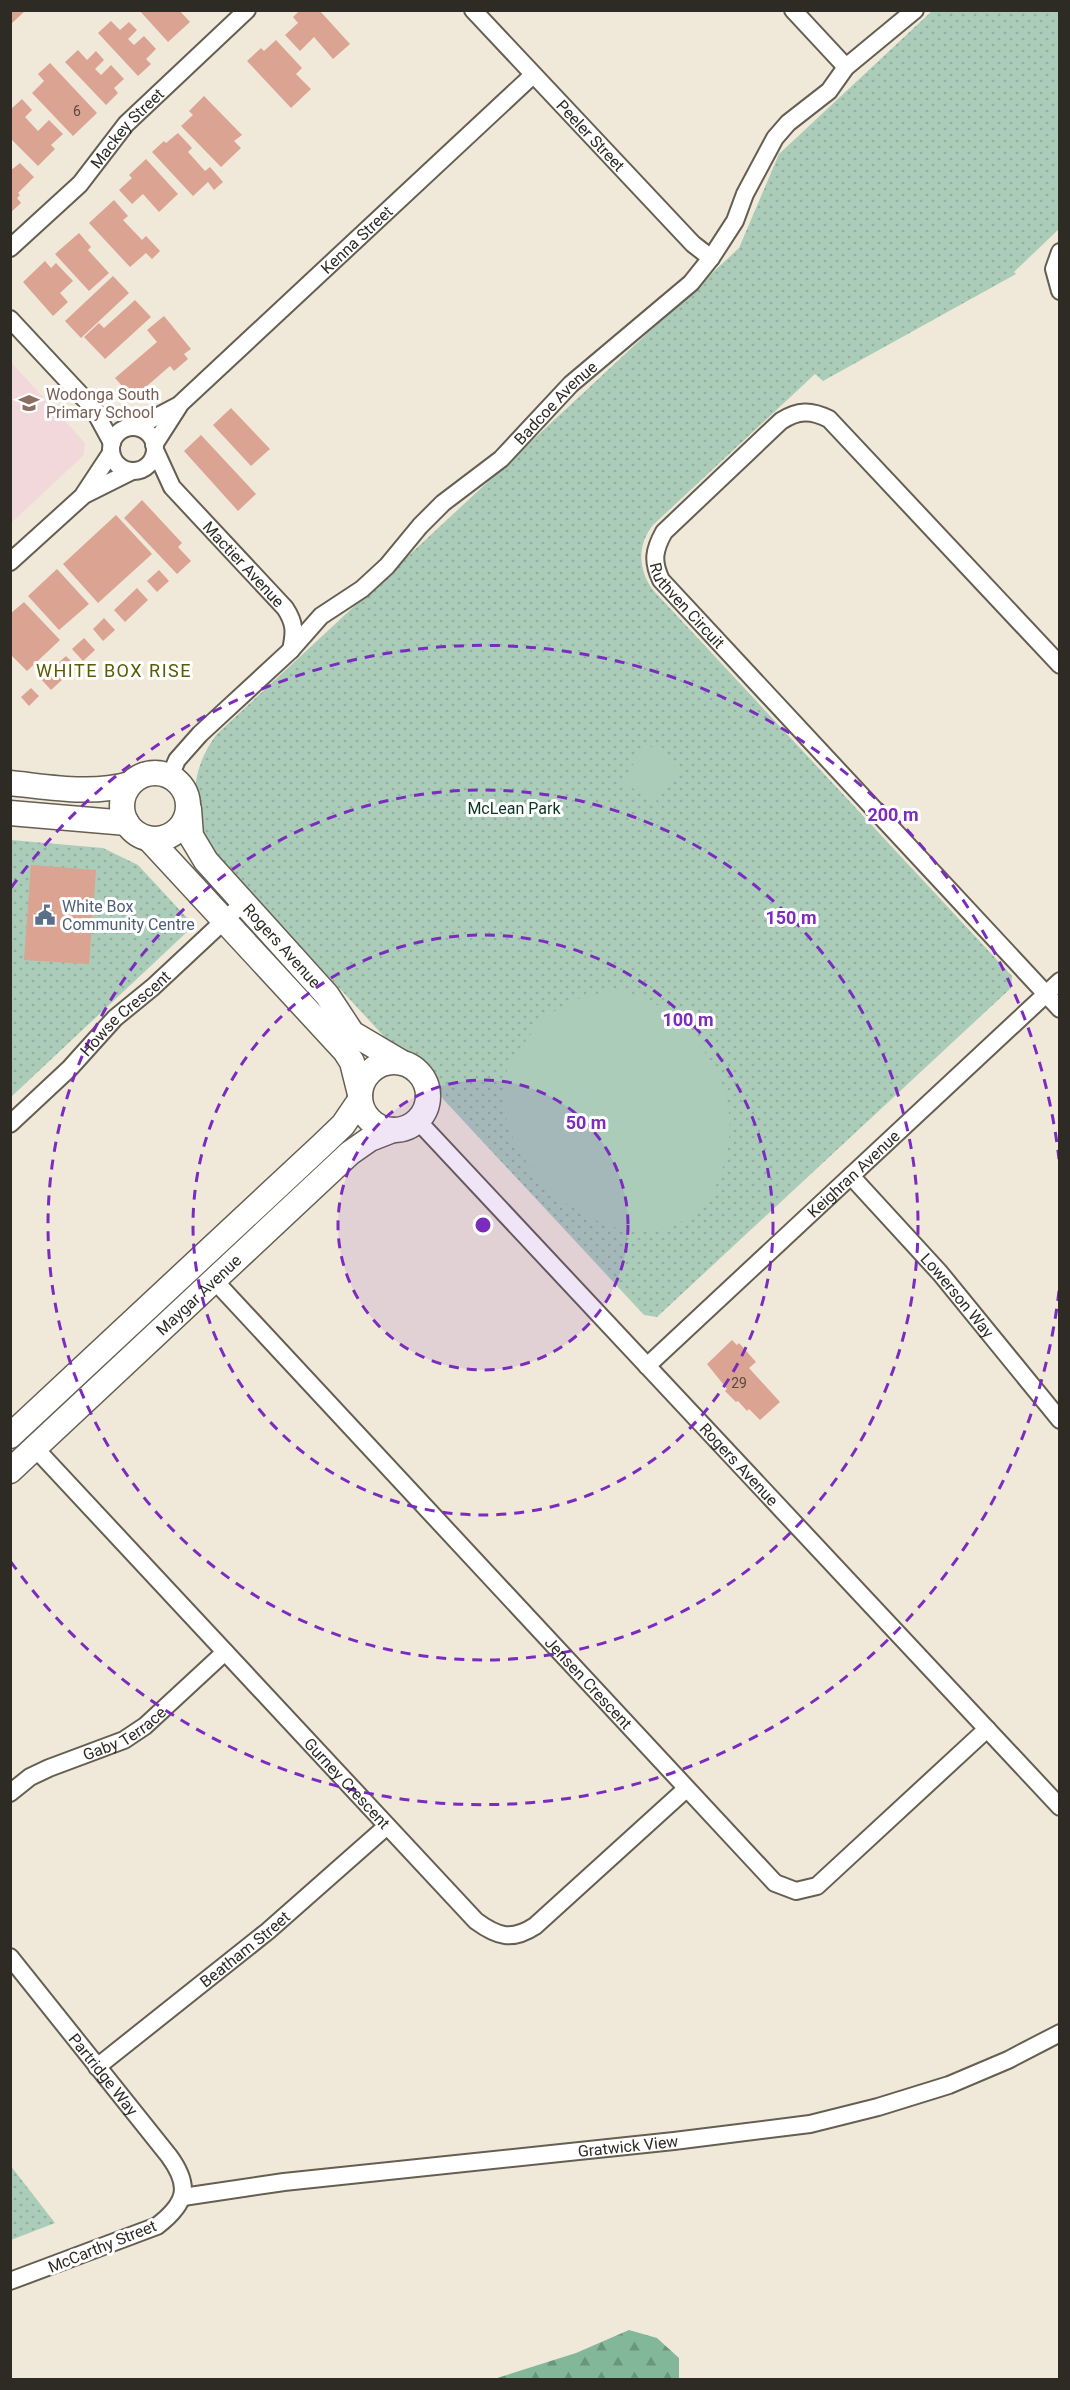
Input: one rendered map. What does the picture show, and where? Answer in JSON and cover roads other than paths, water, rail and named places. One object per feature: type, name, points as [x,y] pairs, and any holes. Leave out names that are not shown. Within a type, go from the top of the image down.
[{"type":"street","name":"Mackey Street","points":[[10,248],[80,184],[126,124],[247,10]]},
{"type":"street","name":"Peeler Street","points":[[473,10],[693,244],[711,258]]},
{"type":"street","points":[[793,10],[846,67]]},
{"type":"street","name":"Badcoe Avenue","points":[[170,776],[177,760],[200,734],[291,650],[321,616],[362,589],[387,566],[420,526],[443,503],[501,459],[571,384],[691,283],[711,258],[735,221],[745,194],[775,138],[788,123],[829,91],[846,67],[915,10]]},
{"type":"street","name":"Kenna Street","points":[[154,448],[179,405],[533,75]]},
{"type":"street","points":[[1059,252],[1054,269],[1059,291]]},
{"type":"street","points":[[10,319],[93,408],[118,466],[134,471]]},
{"type":"street","name":"Kenna Street","points":[[132,427],[179,405]]},
{"type":"street","points":[[10,562],[84,495],[149,463],[154,448],[151,437],[146,431],[132,427],[93,408]]},
{"type":"street","name":"Ruthven Circuit","points":[[1059,665],[829,419],[819,414],[807,411],[794,413],[781,421],[663,532],[655,548],[654,564],[666,587],[1059,1009]]},
{"type":"street","points":[[84,495],[111,448],[115,436],[132,427]]},
{"type":"street","name":"Mactier Avenue","points":[[154,448],[172,488],[285,608],[292,619],[295,632],[291,650]]},
{"type":"street","name":"Mactier Avenue","points":[[134,471],[172,488]]},
{"type":"street","points":[[10,783],[86,790],[111,789],[130,784],[149,773],[170,776],[184,789],[189,809],[180,829],[160,839],[149,839],[132,831],[123,813],[122,803],[130,784]]},
{"type":"street","name":"Rogers Avenue","points":[[189,809],[190,836],[206,861],[327,995],[352,1033],[420,1072],[428,1092],[428,1102],[418,1121],[1059,1807]]},
{"type":"street","points":[[10,813],[127,823]]},
{"type":"street","name":"Rogers Avenue","points":[[149,839],[345,1051],[352,1062],[362,1110],[375,1125],[393,1130]]},
{"type":"street","name":"Howse Crescent","points":[[10,1124],[70,1068],[115,1018],[153,987],[243,903]]},
{"type":"street","name":"Keighran Avenue","points":[[647,1366],[1059,981]]},
{"type":"street","points":[[360,1097],[362,1082],[369,1072],[378,1065],[401,1062]]},
{"type":"street","name":"Maygar Avenue","points":[[14,1433],[343,1125],[360,1097]]},
{"type":"street","points":[[393,1130],[402,1129],[418,1121]]},
{"type":"street","name":"Maygar Avenue","points":[[10,1471],[350,1153],[370,1139],[393,1130]]},
{"type":"street","name":"Lowerson Way","points":[[851,1176],[940,1273],[1059,1420]]},
{"type":"street","points":[[197,1262],[214,1280]]},
{"type":"street","name":"Jensen Crescent","points":[[214,1280],[686,1789],[775,1883],[787,1890],[804,1891],[822,1881],[987,1729]]},
{"type":"street","points":[[14,1433],[35,1448]]},
{"type":"street","name":"Gurney Crescent","points":[[35,1448],[476,1922],[494,1932],[509,1936],[523,1934],[535,1926],[686,1789]]},
{"type":"street","name":"Gaby Terrace","points":[[10,1793],[30,1777],[49,1768],[124,1740],[145,1726],[225,1652]]},
{"type":"street","name":"Beatham Street","points":[[97,2067],[268,1931],[387,1826]]},
{"type":"street","name":"Partridge Way","points":[[10,1957],[180,2171],[184,2184],[183,2197]]},
{"type":"street","name":"Gratwick View","points":[[183,2197],[284,2182],[674,2141],[810,2124],[878,2107],[949,2085],[1008,2060],[1059,2033]]},
{"type":"street","name":"McCarthy Street","points":[[10,2281],[145,2232],[171,2215],[183,2197]]},
{"type":"place","name":"Wodonga South Primary School","points":[[29,403]]},
{"type":"place","name":"White Box Community Centre","points":[[45,915]]},
{"type":"district","name":"WHITE BOX RISE","points":[[114,671]]},
{"type":"park label","name":"McLean Park","points":[[514,808]]}]
